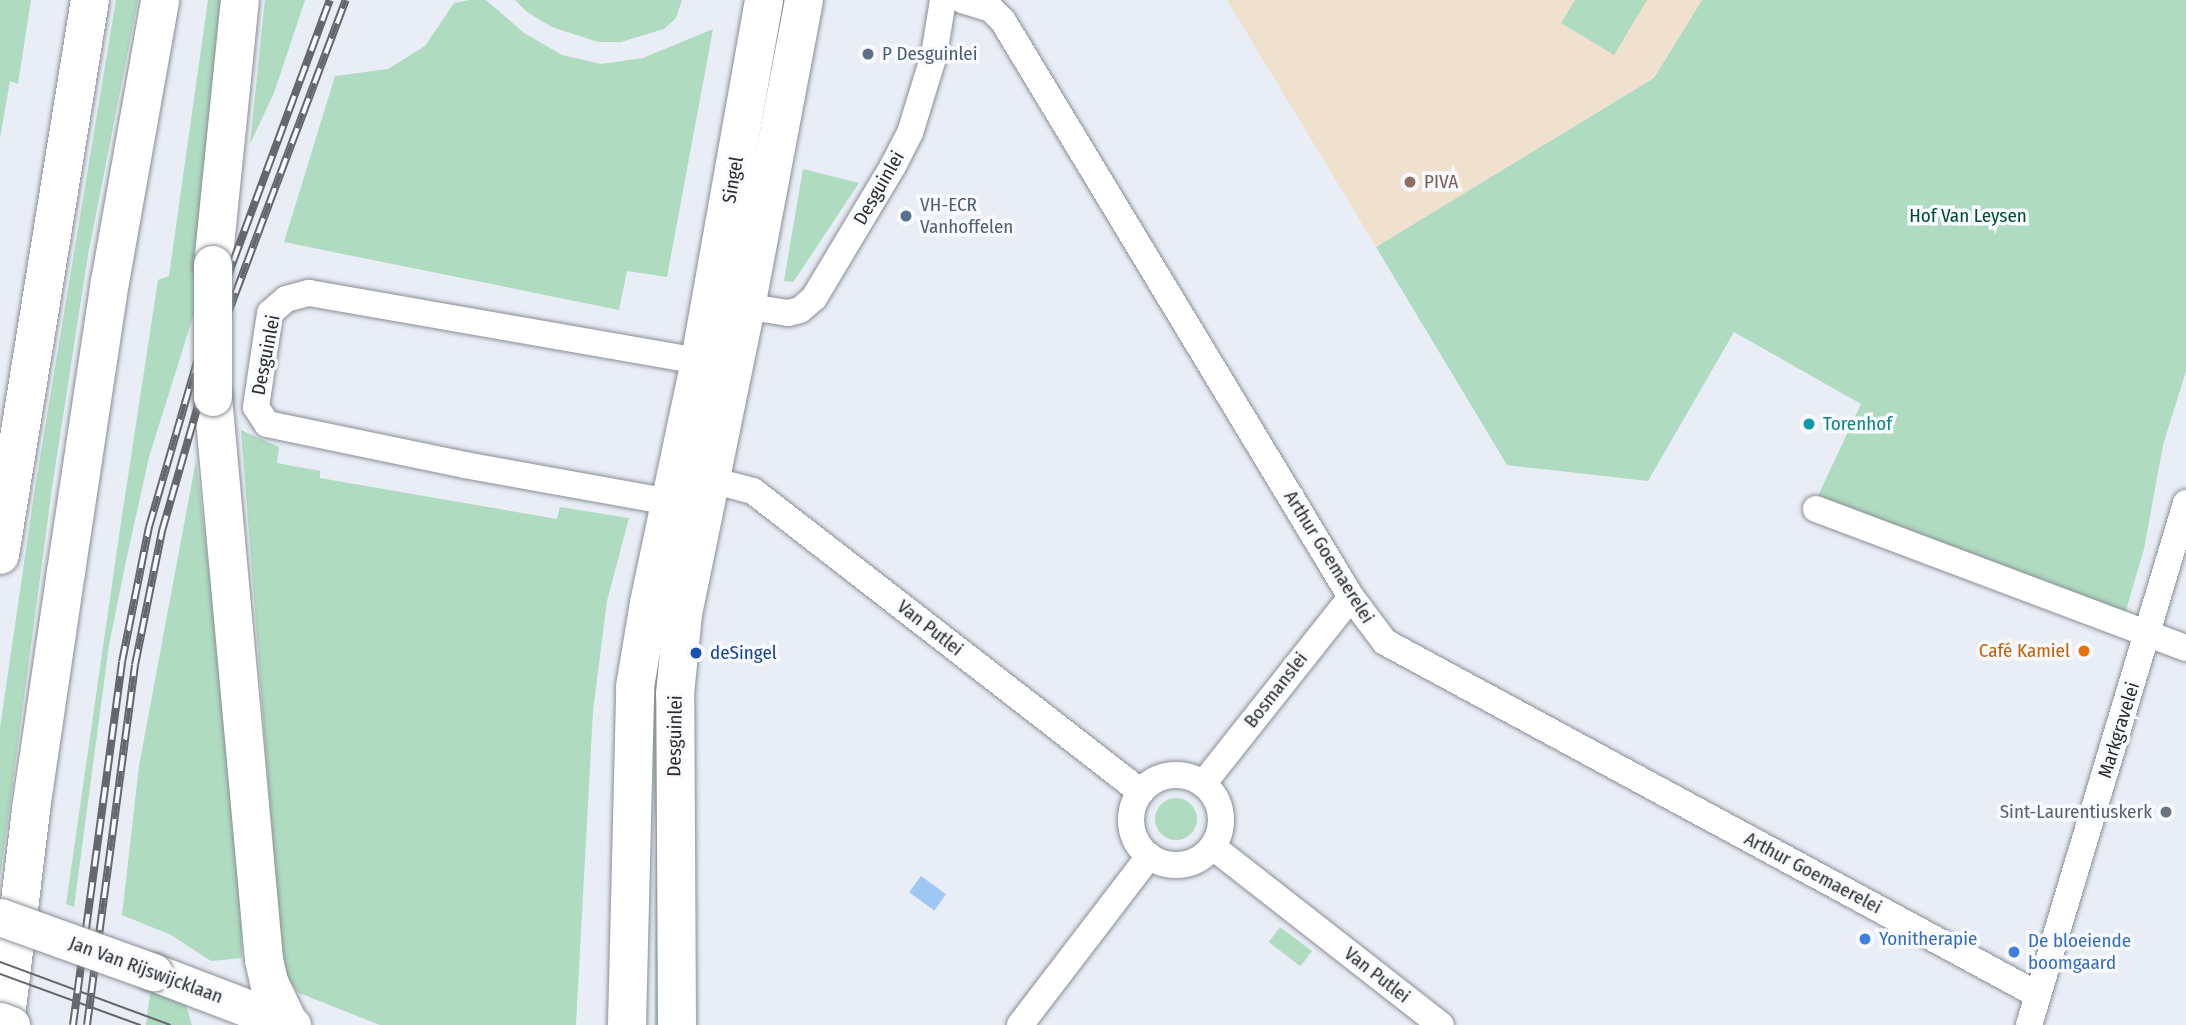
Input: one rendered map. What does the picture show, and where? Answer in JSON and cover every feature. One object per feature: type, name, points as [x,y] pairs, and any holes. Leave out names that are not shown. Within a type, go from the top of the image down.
[{"type":"main road","points":[[0,555],[90,0]]},
{"type":"main road","points":[[5,1025],[31,808],[66,572],[110,282],[160,0]]},
{"type":"main road","points":[[240,0],[213,265],[213,397],[264,960],[269,982],[291,1024]]},
{"type":"main road","name":"Singel","points":[[729,304],[764,0]]},
{"type":"main road","name":"Singel","points":[[729,304],[804,0]]},
{"type":"main road","name":"Desguinlei","points":[[626,1019],[635,687],[670,502],[717,364],[729,304]]},
{"type":"main road","name":"Desguinlei","points":[[677,1025],[674,887],[675,694],[683,614],[710,480],[717,364]]},
{"type":"main road","name":"Jan Van Rijswijcklaan","points":[[0,917],[291,1024]]},
{"type":"main road","points":[[0,1021],[11,1025]]},
{"type":"street","name":"Desguinlei","points":[[729,304],[788,313],[800,310],[814,298],[910,133],[934,55],[943,0]]},
{"type":"street","name":"Arthur Goemaerelei","points":[[962,0],[991,9],[1003,21],[1351,597],[1385,642],[2038,995]]},
{"type":"street","name":"Desguinlei","points":[[670,502],[465,465],[267,424],[256,407],[270,313],[286,299],[309,293],[717,364]]},
{"type":"street","name":"Van Putlei","points":[[710,480],[753,491],[1141,792]]},
{"type":"street","name":"Markgravelei","points":[[2029,1025],[2186,503]]},
{"type":"street","points":[[1816,509],[2186,648]]},
{"type":"street","name":"Bosmanslei","points":[[1203,784],[1351,597]]},
{"type":"street","points":[[1177,775],[1203,784],[1219,806],[1219,834],[1213,847],[1203,857],[1176,866],[1149,856],[1136,839],[1131,818],[1141,792],[1151,782],[1177,775]]},
{"type":"street","name":"Van Putlei","points":[[1213,847],[1441,1025]]},
{"type":"street","points":[[1020,1025],[1149,856]]},
{"type":"shaded area","name":"PIVA","points":[[1227,0],[1702,0],[1654,78],[1376,247]]},
{"type":"green space","points":[[0,0],[31,0],[18,84],[10,81],[0,138]]},
{"type":"green space","points":[[116,0],[138,0],[88,255],[52,488],[0,878],[0,728],[35,488]]},
{"type":"green space","points":[[208,0],[227,0],[195,310],[149,457],[126,561],[109,645],[74,907],[66,904],[120,529],[158,280],[169,276]]},
{"type":"green space","points":[[265,0],[305,0],[274,93],[250,144]]},
{"type":"green space","points":[[486,0],[524,33],[562,55],[601,64],[643,58],[713,29],[667,277],[627,271],[619,310],[284,242],[335,76],[388,69],[425,46],[454,3]]},
{"type":"green space","points":[[515,0],[682,0],[676,18],[664,29],[621,42],[598,42],[552,27],[527,12]]},
{"type":"green space","points":[[1575,0],[1647,0],[1614,55],[1561,23]]},
{"type":"green space","name":"Hof Van Leysen","points":[[1702,0],[2186,0],[2186,371],[2163,445],[2144,549],[2124,617],[1816,500],[1861,404],[1734,332],[1648,481],[1507,465],[1376,247],[1654,78]]},
{"type":"green space","points":[[803,169],[859,183],[793,282],[784,281]]},
{"type":"green space","points":[[241,430],[279,447],[277,463],[320,471],[320,478],[557,519],[560,507],[629,518],[607,601],[593,711],[576,1025],[380,1025],[299,993],[283,975]]},
{"type":"green space","points":[[196,460],[241,840],[242,958],[211,961],[171,935],[122,915],[139,766]]},
{"type":"green space","points":[[657,672],[661,708],[663,1025],[655,1025],[656,834],[650,685]]},
{"type":"green space","points":[[1176,798],[1191,804],[1197,819],[1191,834],[1176,840],[1161,834],[1155,819],[1161,804]]},
{"type":"green space","points":[[1280,927],[1312,951],[1301,966],[1269,942]]},
{"type":"green space","points":[[151,986],[185,1002],[192,1025],[146,1025]]},
{"type":"water","points":[[921,876],[946,894],[934,910],[909,892]]},
{"type":"tram line","points":[[0,962],[170,1025]]},
{"type":"tram line","points":[[0,974],[140,1025]]},
{"type":"railway","points":[[73,1025],[122,662],[149,527],[200,351],[330,0]]},
{"type":"railway","points":[[87,1025],[135,665],[162,531],[213,353],[346,0]]},
{"type":"place","name":"P Desguinlei","points":[[868,54]]},
{"type":"place","name":"PIVA","points":[[1410,182]]},
{"type":"place","name":"VH-ECR Vanhoffelen","points":[[906,216]]},
{"type":"place","name":"Torenhof","points":[[1809,424]]},
{"type":"place","name":"Café Kamiel","points":[[2084,651]]},
{"type":"place","name":"deSingel","points":[[696,653]]},
{"type":"place","name":"Sint-Laurentiuskerk","points":[[2166,812]]},
{"type":"place","name":"Yonitherapie","points":[[1865,939]]},
{"type":"place","name":"De bloeiende boomgaard","points":[[2014,952]]}]
